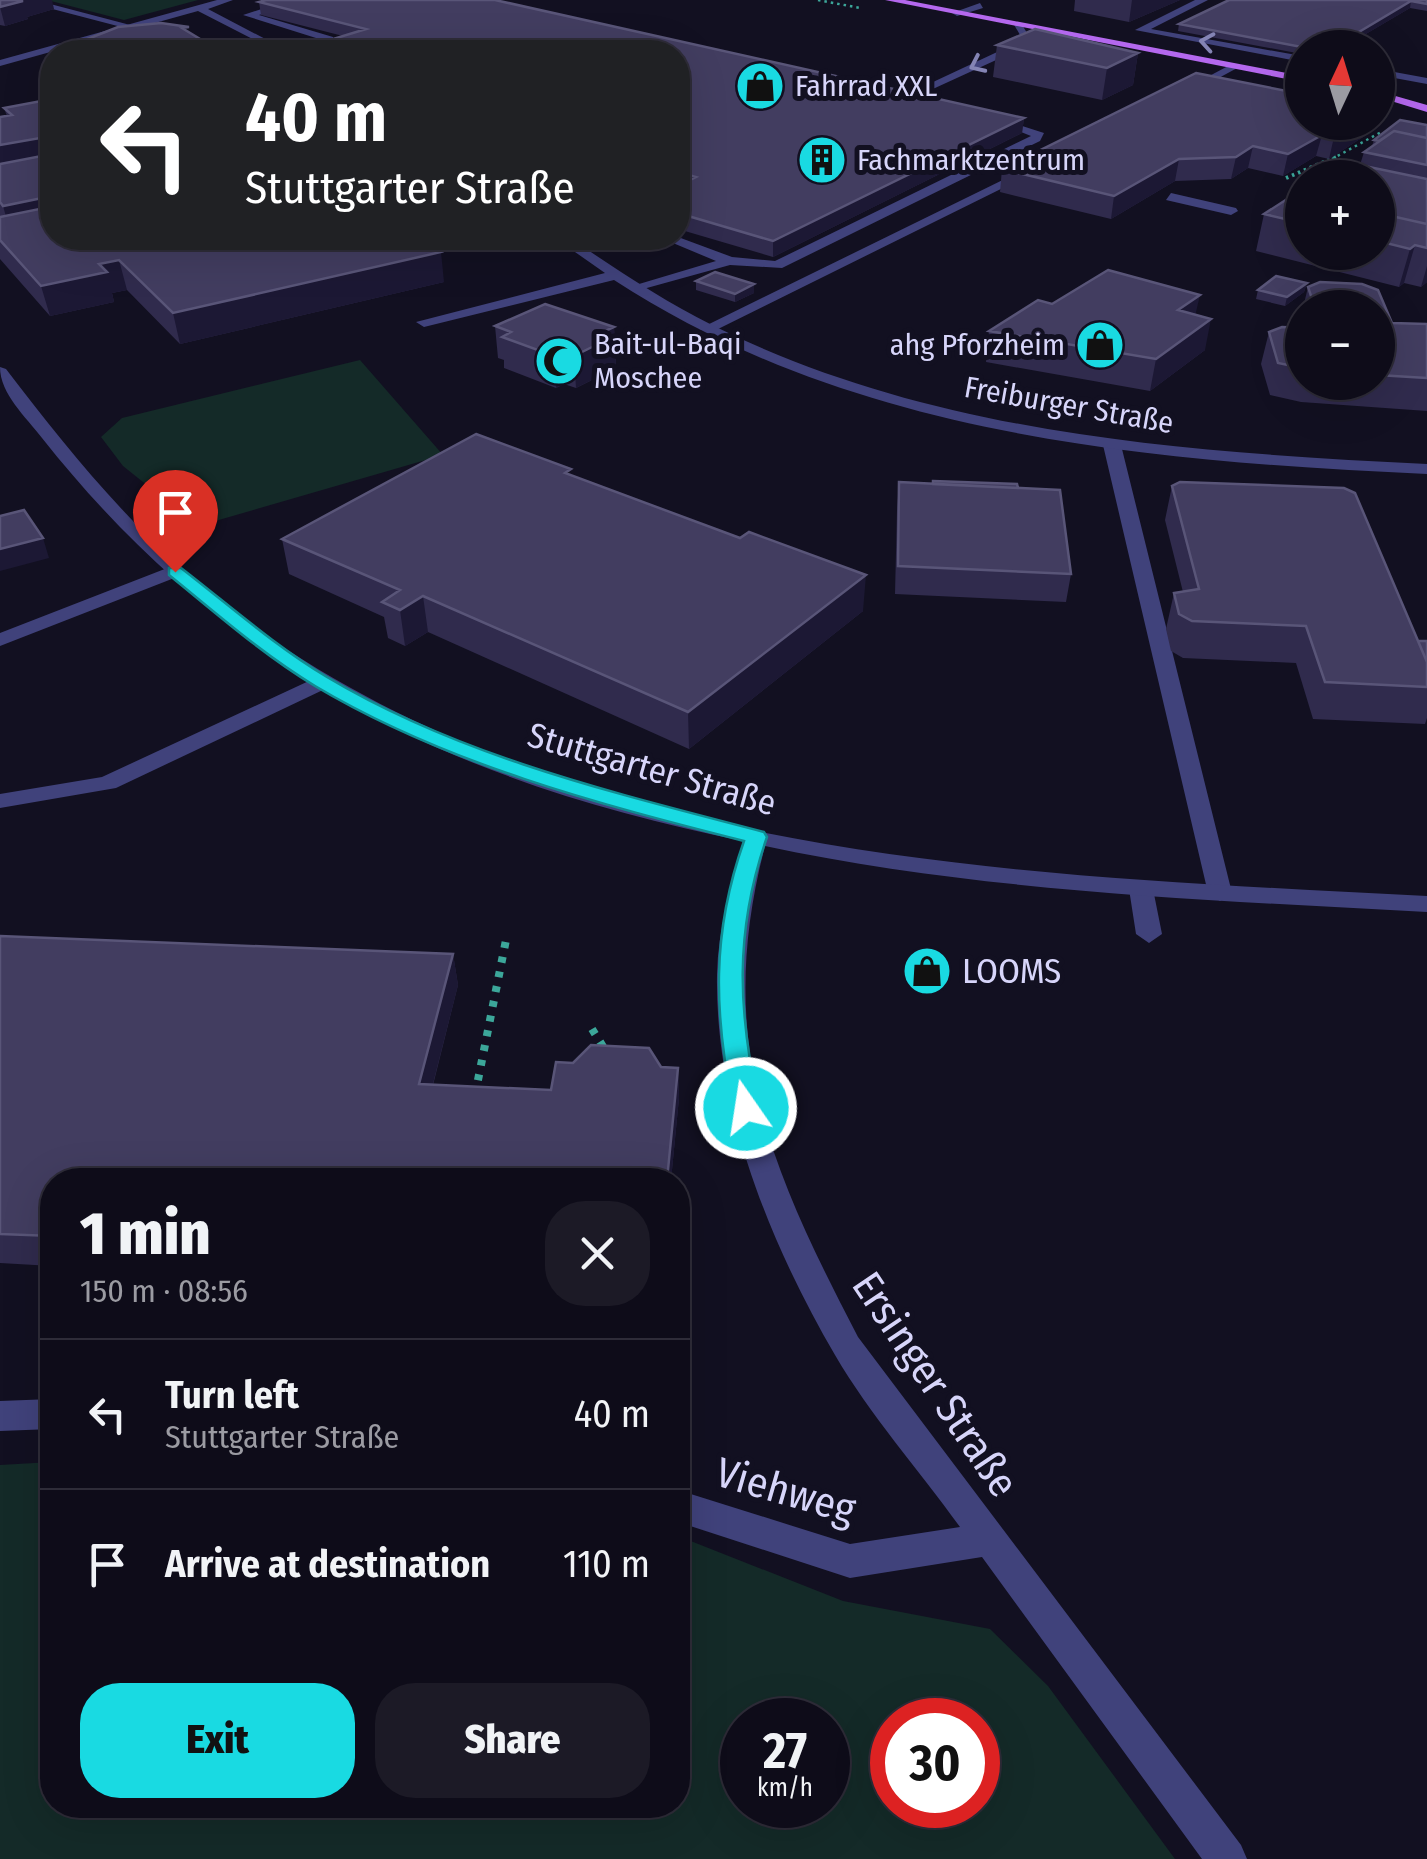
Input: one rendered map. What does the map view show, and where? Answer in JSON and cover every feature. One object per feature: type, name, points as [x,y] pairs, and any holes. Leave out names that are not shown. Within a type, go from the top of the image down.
[{"type":"main road","points":[[890,0],[1285,77]]},
{"type":"main road","points":[[1395,96],[1427,100]]},
{"type":"main road","points":[[1395,99],[1427,109]]},
{"type":"street","points":[[23,0],[129,26]]},
{"type":"street","points":[[79,40],[228,0]]},
{"type":"street","points":[[299,0],[248,15],[330,39],[326,40]]},
{"type":"street","points":[[1203,0],[1140,30],[1285,56]]},
{"type":"street","points":[[957,13],[980,6]]},
{"type":"street","points":[[197,8],[262,40]]},
{"type":"street","points":[[924,101],[900,95],[1029,41],[1017,25]]},
{"type":"street","points":[[0,62],[40,51]]},
{"type":"street","points":[[1164,102],[1234,67]]},
{"type":"street","points":[[1395,75],[1427,81]]},
{"type":"street","points":[[690,246],[730,261],[777,266],[1036,138],[1038,133],[1026,126],[975,113]]},
{"type":"street","points":[[707,328],[1040,166]]},
{"type":"street","points":[[1172,197],[1231,210]]},
{"type":"street","name":"Freiburger Straße","points":[[580,250],[707,328],[793,366],[898,399],[1112,445],[1264,460],[1427,469]]},
{"type":"street","points":[[636,286],[730,261]]},
{"type":"street","points":[[424,322],[616,275]]},
{"type":"street","name":"Stuttgarter Straße","points":[[0,372],[84,480],[175,572],[252,636],[322,682],[400,721],[530,775],[580,792],[756,837],[908,864],[1141,889],[1427,904]]},
{"type":"street","points":[[1112,445],[1220,893]]},
{"type":"street","points":[[0,640],[175,572]]},
{"type":"street","points":[[0,800],[108,783],[322,682]]},
{"type":"street","name":"Ersinger Straße","points":[[756,837],[739,884],[728,986],[738,1081],[760,1163],[799,1256],[847,1347],[1227,1859]]},
{"type":"street","points":[[1141,889],[1149,934]]},
{"type":"street","points":[[0,1416],[40,1414]]},
{"type":"street","name":"Viehweg","points":[[690,1510],[850,1561],[988,1539]]},
{"type":"path","points":[[1331,160],[1366,140]]},
{"type":"path","points":[[474,1099],[508,935]]},
{"type":"path","points":[[592,1029],[612,1062]]},
{"type":"green space","points":[[47,0],[198,0],[124,20]]},
{"type":"green space","points":[[360,360],[443,455],[198,526],[123,466],[101,437],[122,418]]},
{"type":"green space","points":[[40,1463],[40,1818],[690,1818],[690,1541],[843,1601],[990,1629],[1048,1686],[1175,1859],[0,1859],[0,1465]]},
{"type":"building","points":[[0,0],[18,0],[23,1],[0,7]]},
{"type":"building","name":"Fachmarktzentrum","points":[[495,0],[674,40],[330,40],[366,29],[259,2]]},
{"type":"building","points":[[1229,0],[1427,0],[1427,4],[1411,1],[1362,30],[1285,30],[1285,44],[1179,24]]},
{"type":"building","points":[[161,23],[189,27],[182,28],[202,40],[85,40],[118,27]]},
{"type":"building","points":[[1035,29],[1138,53],[1107,68],[997,45]]},
{"type":"building","name":"Fachmarktzentrum","points":[[690,43],[1024,118],[773,241],[690,217],[690,180],[696,177],[690,175]]},
{"type":"building","points":[[1196,73],[1285,91],[1285,140],[1313,140],[1288,154],[1253,146],[1236,157],[1179,159],[1114,196],[1002,169]]},
{"type":"building","points":[[40,101],[40,138],[0,145],[0,117],[12,115],[4,108]]},
{"type":"building","points":[[1400,120],[1427,125],[1427,138],[1395,131],[1395,124]]},
{"type":"building","points":[[1395,131],[1427,138],[1427,165],[1364,152],[1381,140],[1395,140]]},
{"type":"building","points":[[40,156],[40,198],[3,206],[0,164]]},
{"type":"building","points":[[1395,172],[1427,179],[1427,224],[1395,217]]},
{"type":"building","points":[[1285,200],[1285,219],[1264,214]]},
{"type":"building","points":[[40,209],[40,250],[441,252],[173,313],[119,260],[99,264],[107,272],[41,286],[0,240],[0,217]]},
{"type":"building","points":[[1395,217],[1427,224],[1427,248],[1415,245],[1410,249],[1395,245]]},
{"type":"building","points":[[1108,270],[1200,295],[1178,310],[1211,319],[1156,359],[989,331],[1038,300],[1052,304]]},
{"type":"building","points":[[715,272],[754,284],[735,294],[696,281]]},
{"type":"building","points":[[1276,276],[1307,283],[1297,290],[1285,290],[1285,297],[1258,290]]},
{"type":"building","points":[[1320,282],[1362,284],[1378,290],[1309,290],[1308,287]]},
{"type":"building","points":[[545,304],[614,327],[603,332],[614,336],[574,356],[562,352],[554,356],[502,337],[511,332],[495,326]]},
{"type":"building","points":[[1395,323],[1427,324],[1427,378],[1395,376]]},
{"type":"building","points":[[1285,327],[1285,364],[1278,363],[1269,332]]},
{"type":"building","points":[[476,434],[571,469],[565,473],[740,538],[749,532],[866,575],[688,712],[423,596],[400,610],[382,602],[400,590],[282,539]]},
{"type":"building","points":[[899,482],[1060,490],[1071,574],[898,566]]},
{"type":"building","points":[[1180,482],[1344,488],[1355,493],[1427,662],[1427,687],[1325,682],[1306,626],[1192,621],[1179,614],[1174,593],[1199,589],[1172,486]]},
{"type":"building","points":[[933,484],[1017,484],[1018,488]]},
{"type":"building","points":[[24,510],[43,538],[0,549],[0,516]]},
{"type":"building","points":[[1418,641],[1427,641],[1427,662]]},
{"type":"building","points":[[0,936],[453,954],[419,1084],[551,1090],[556,1062],[573,1063],[591,1045],[649,1048],[661,1067],[678,1068],[668,1168],[40,1168],[40,1236],[0,1234]]},
{"type":"place","name":"Fahrrad XXL","points":[[760,86]]},
{"type":"place","name":"Fachmarktzentrum","points":[[822,160]]},
{"type":"place","name":"ahg Pforzheim","points":[[1100,345]]},
{"type":"place","name":"Bait-ul-Baqi Moschee","points":[[559,361]]},
{"type":"place","name":"LOOMS","points":[[927,971]]},
{"type":"route","points":[[175,572],[252,636],[322,682],[400,721],[580,792],[756,837],[739,884],[730,934],[728,986],[730,1032],[746,1108]]}]
